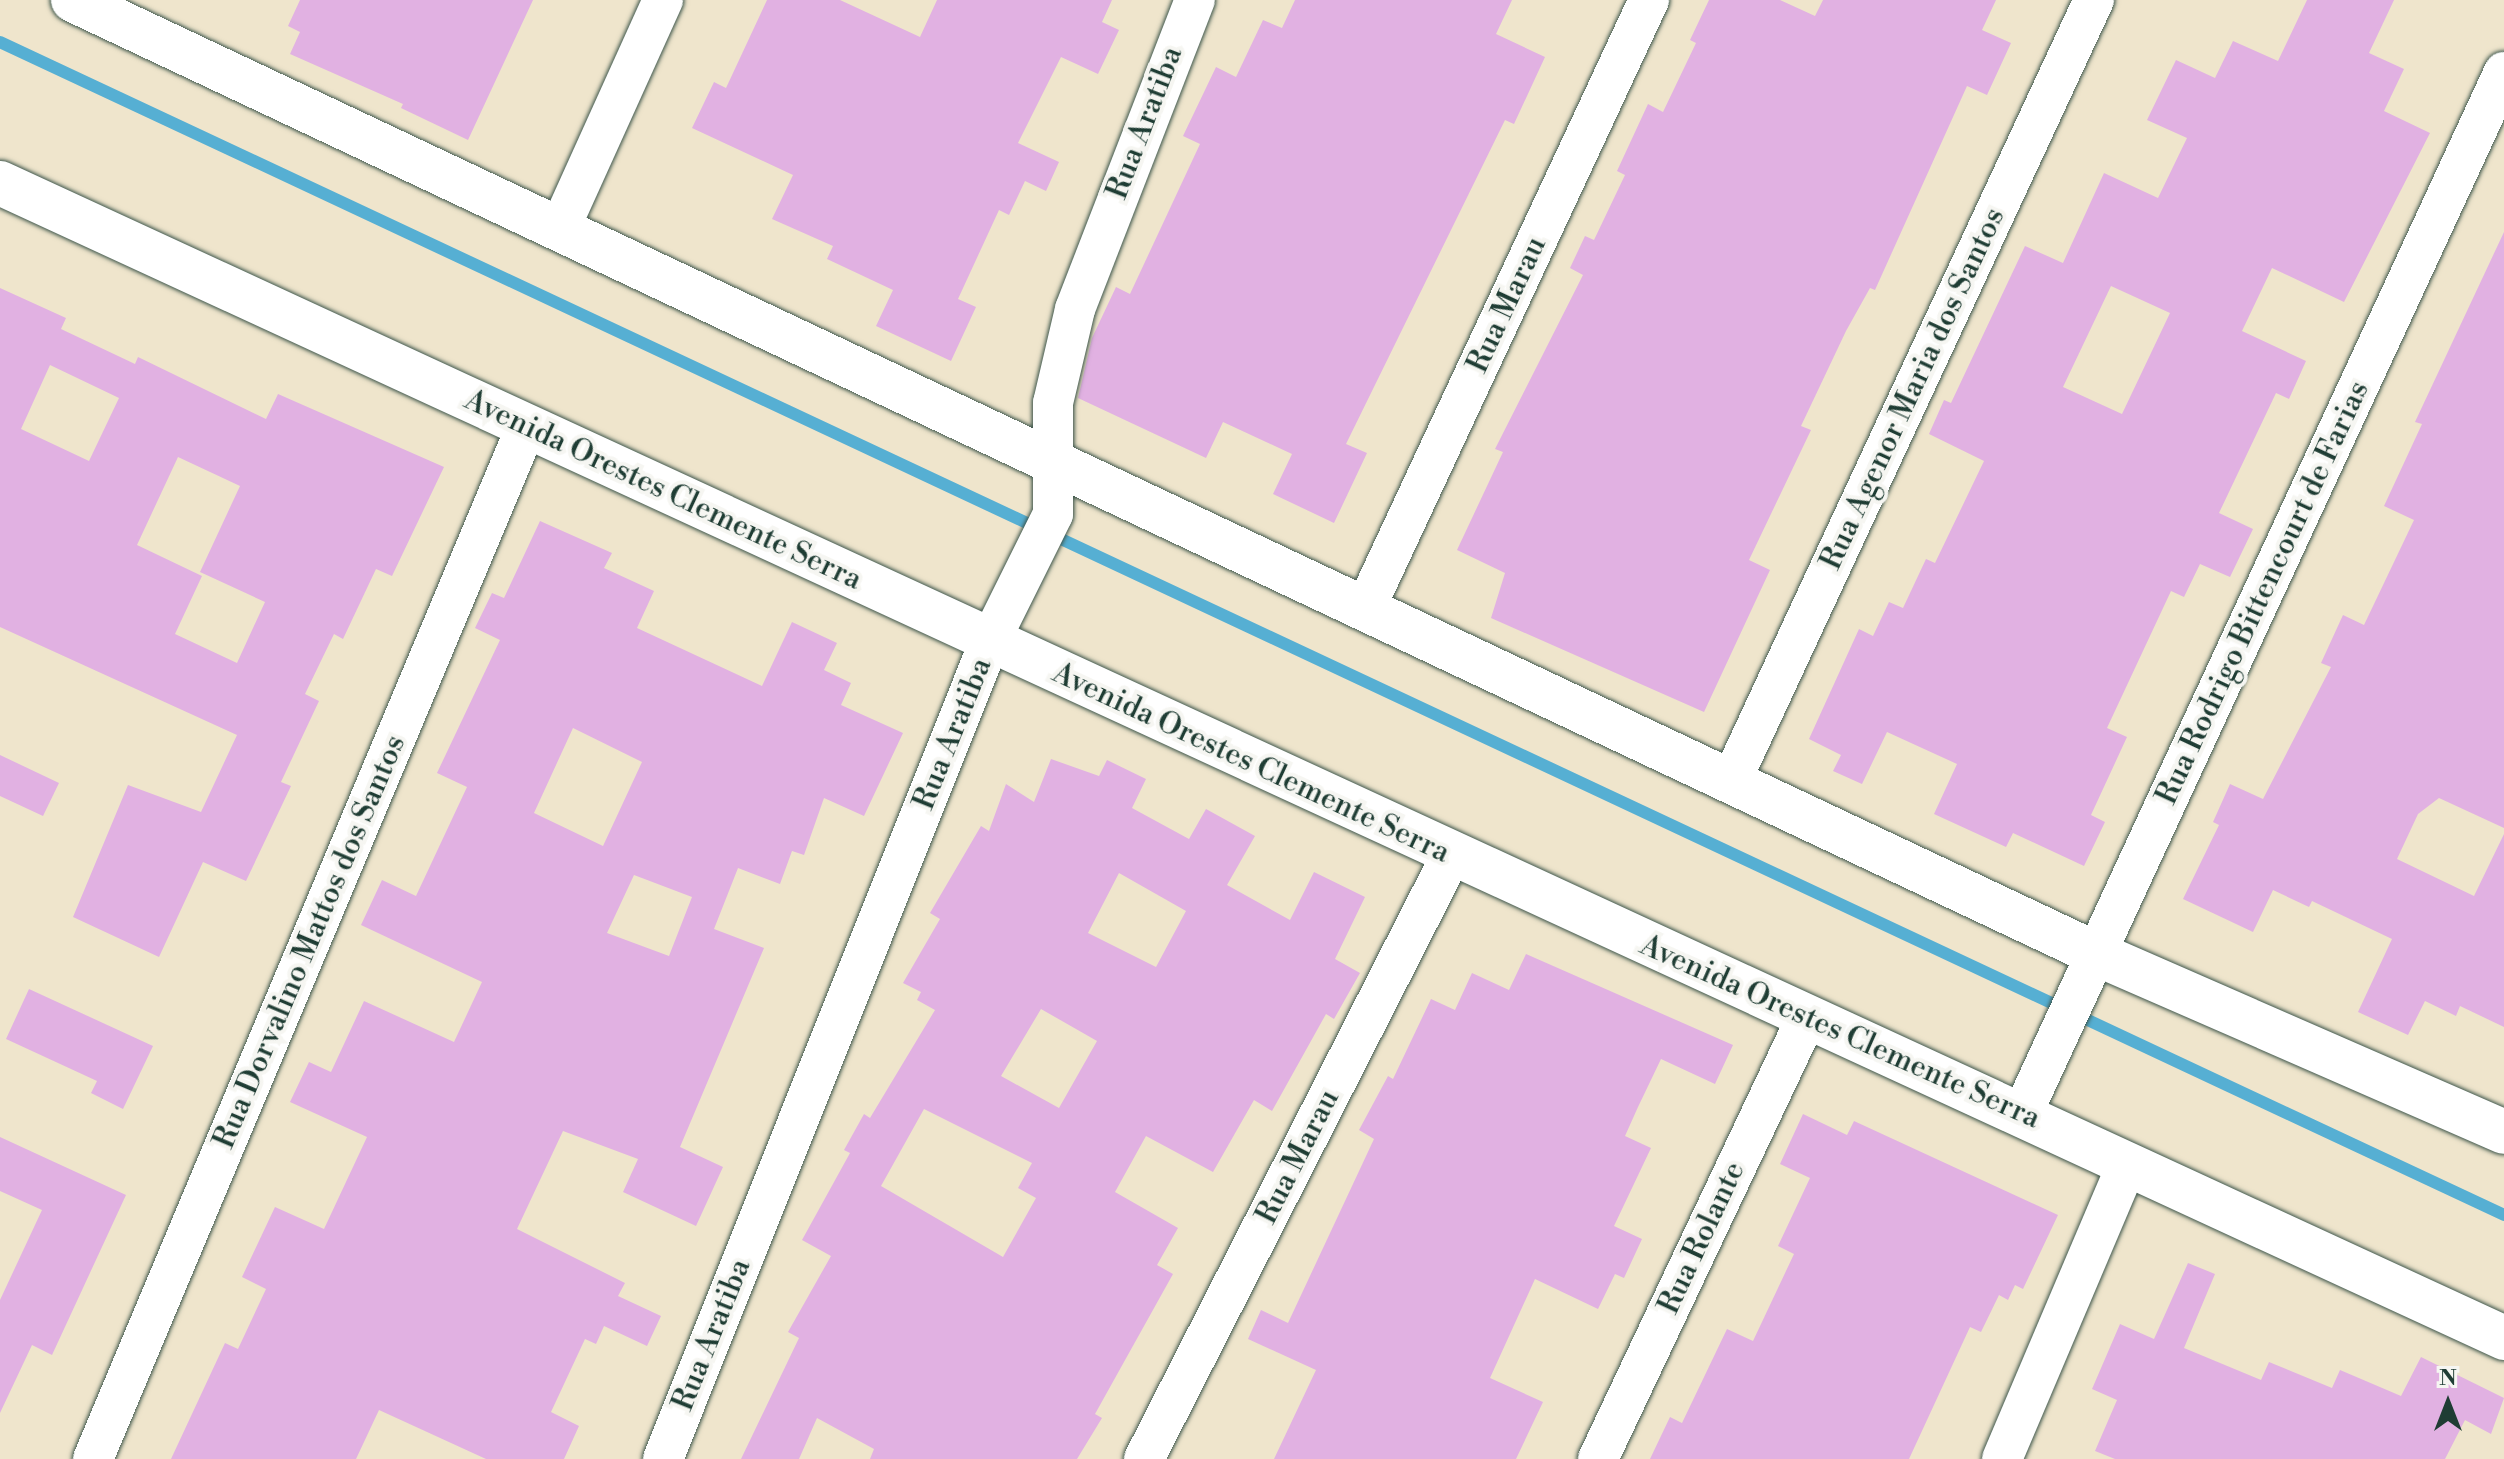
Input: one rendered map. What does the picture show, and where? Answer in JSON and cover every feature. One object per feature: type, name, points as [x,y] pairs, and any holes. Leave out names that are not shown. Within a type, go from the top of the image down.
[{"type":"main road","points":[[73,0],[560,228],[1055,467],[1732,779],[2088,972],[2504,1132]]},
{"type":"main road","name":"Avenida Orestes Clemente Serra","points":[[0,183],[527,425],[994,631],[1452,854],[2504,1338]]},
{"type":"street","points":[[560,228],[663,0]]},
{"type":"street","name":"Rua Aratiba","points":[[663,1459],[994,631],[1053,514],[1053,403],[1075,309],[1195,0]]},
{"type":"street","name":"Rua Marau","points":[[1365,609],[1649,0]]},
{"type":"street","name":"Rua Agenor Maria dos Santos","points":[[1732,779],[2094,0]]},
{"type":"street","name":"Rua Rodrigo Bittencourt de Farias","points":[[2022,1114],[2504,72]]},
{"type":"street","name":"Rua Dorvalino Mattos dos Santos","points":[[93,1459],[527,425]]},
{"type":"street","name":"Rua Marau","points":[[1144,1459],[1452,854]]},
{"type":"street","name":"Rua Rolante","points":[[1598,1459],[1806,1018]]},
{"type":"street","points":[[2002,1459],[2127,1165]]},
{"type":"building","points":[[300,0],[533,0],[468,140],[401,108],[403,104],[290,54],[300,32],[288,26]]},
{"type":"building","points":[[767,0],[840,0],[920,37],[937,0],[1112,0],[1102,22],[1119,30],[1098,74],[1061,57],[1018,143],[1059,162],[1046,191],[1025,181],[1009,215],[999,210],[958,299],[976,307],[951,361],[876,326],[893,290],[827,259],[833,246],[772,219],[793,175],[692,128],[714,82],[726,88]]},
{"type":"building","points":[[1295,0],[1512,0],[1496,34],[1545,57],[1514,124],[1505,120],[1346,444],[1367,453],[1334,523],[1273,494],[1292,454],[1223,422],[1206,458],[1078,398],[1092,338],[1116,287],[1130,294],[1200,144],[1183,136],[1216,67],[1236,77],[1263,20],[1282,28]]},
{"type":"building","points":[[1709,0],[1780,0],[1815,16],[1823,0],[1996,0],[1982,30],[2011,43],[1987,95],[1967,86],[1875,290],[1870,288],[1846,331],[1801,426],[1811,430],[1749,560],[1770,570],[1704,712],[1491,618],[1505,573],[1457,550],[1503,452],[1495,449],[1583,275],[1570,268],[1585,236],[1594,240],[1625,175],[1617,171],[1648,104],[1663,112],[1696,43],[1690,40]]},
{"type":"building","points":[[2307,0],[2394,0],[2369,53],[2404,69],[2384,111],[2430,133],[2344,302],[2272,268],[2242,331],[2306,361],[2289,399],[2276,393],[2219,513],[2253,529],[2230,577],[2200,564],[2184,597],[2171,591],[2107,728],[2127,737],[2091,815],[2105,822],[2084,866],[2013,833],[2006,847],[1934,814],[1957,764],[1887,732],[1862,784],[1833,771],[1841,755],[1809,739],[1859,629],[1873,636],[1889,602],[1903,608],[1926,559],[1935,563],[1984,461],[1929,434],[1944,400],[1951,403],[2025,246],[2063,263],[2104,173],[2158,198],[2187,138],[2147,120],[2176,60],[2215,78],[2233,41],[2278,61]],"holes":[[[2111,286],[2170,313],[2122,414],[2063,387]]]},
{"type":"building","points":[[2504,232],[2504,828],[2439,798],[2418,814],[2397,859],[2474,896],[2504,834],[2504,1027],[2460,1006],[2456,1016],[2425,1001],[2408,1035],[2358,1012],[2392,939],[2312,901],[2309,907],[2273,890],[2253,932],[2183,899],[2219,825],[2213,822],[2230,784],[2263,799],[2331,667],[2321,663],[2343,615],[2364,625],[2414,520],[2384,506],[2422,424],[2415,422]]},
{"type":"building","points":[[0,288],[66,318],[61,329],[135,364],[138,357],[266,419],[278,394],[444,467],[392,576],[376,569],[343,639],[334,634],[305,694],[319,701],[281,782],[291,786],[246,881],[203,862],[159,957],[73,917],[128,785],[201,812],[237,735],[0,627]],"holes":[[[50,365],[119,398],[89,461],[21,429]],[[178,457],[240,486],[200,572],[265,602],[237,663],[175,634],[202,576],[137,545]]]},
{"type":"building","points":[[540,521],[612,553],[604,568],[654,591],[637,628],[762,686],[792,622],[837,643],[824,670],[851,683],[841,705],[903,733],[864,816],[824,798],[804,855],[792,851],[780,884],[738,868],[714,929],[764,948],[680,1147],[723,1167],[696,1226],[623,1192],[638,1159],[563,1131],[517,1229],[625,1283],[618,1296],[661,1316],[647,1346],[604,1326],[596,1344],[585,1339],[551,1412],[579,1426],[564,1459],[486,1459],[379,1410],[356,1459],[171,1459],[225,1343],[238,1349],[266,1289],[242,1277],[275,1207],[324,1229],[367,1137],[290,1102],[309,1062],[331,1072],[364,1001],[454,1042],[482,982],[361,925],[382,880],[416,896],[467,787],[437,773],[500,640],[475,628],[492,593],[504,598]],"holes":[[[573,728],[642,762],[603,846],[534,813]],[[634,875],[692,897],[669,956],[607,933]]]},
{"type":"building","points":[[0,755],[59,783],[43,816],[0,796]]},
{"type":"building","points":[[1051,759],[1099,776],[1107,760],[1146,779],[1132,808],[1189,839],[1206,809],[1255,836],[1227,885],[1290,920],[1314,872],[1365,897],[1335,959],[1360,973],[1334,1019],[1326,1014],[1272,1111],[1254,1100],[1213,1172],[1146,1136],[1115,1192],[1178,1228],[1157,1265],[1173,1274],[1095,1414],[1102,1418],[1077,1459],[870,1459],[874,1449],[817,1418],[799,1459],[741,1459],[799,1338],[788,1332],[831,1256],[802,1240],[850,1153],[844,1150],[864,1114],[870,1118],[935,1010],[917,1000],[921,992],[903,983],[940,919],[930,913],[981,826],[989,831],[1006,784],[1034,802]],"holes":[[[1119,873],[1186,911],[1156,967],[1088,933]],[[1041,1009],[1097,1041],[1059,1108],[1001,1076]],[[924,1109],[1032,1163],[1018,1188],[1036,1198],[1003,1257],[881,1186]]]},
{"type":"building","points":[[1526,954],[1733,1045],[1715,1084],[1661,1059],[1638,1107],[1625,1136],[1651,1148],[1614,1226],[1642,1239],[1624,1278],[1615,1274],[1598,1309],[1535,1279],[1490,1378],[1543,1402],[1516,1459],[1274,1459],[1316,1370],[1248,1339],[1261,1310],[1288,1323],[1374,1139],[1359,1130],[1388,1076],[1393,1079],[1431,999],[1455,1010],[1472,973],[1509,990]]},
{"type":"building","points":[[29,989],[153,1046],[123,1109],[91,1093],[97,1081],[6,1039]]},
{"type":"building","points":[[1803,1114],[1847,1135],[1854,1121],[2058,1215],[2023,1289],[2015,1285],[2008,1300],[1999,1295],[1981,1332],[1970,1327],[1909,1459],[1650,1459],[1670,1417],[1682,1423],[1727,1329],[1753,1341],[1794,1254],[1778,1246],[1810,1178],[1780,1164]]},
{"type":"building","points":[[0,1137],[126,1195],[52,1355],[32,1345],[0,1413],[0,1300],[42,1210],[0,1191]]},
{"type":"building","points":[[2188,1263],[2215,1274],[2184,1348],[2261,1380],[2269,1362],[2332,1388],[2340,1370],[2401,1396],[2421,1357],[2504,1398],[2491,1434],[2465,1420],[2445,1459],[2115,1459],[2095,1451],[2117,1400],[2092,1389],[2120,1324],[2154,1339]]},
{"type":"waterway","points":[[0,42],[2504,1215]]}]
